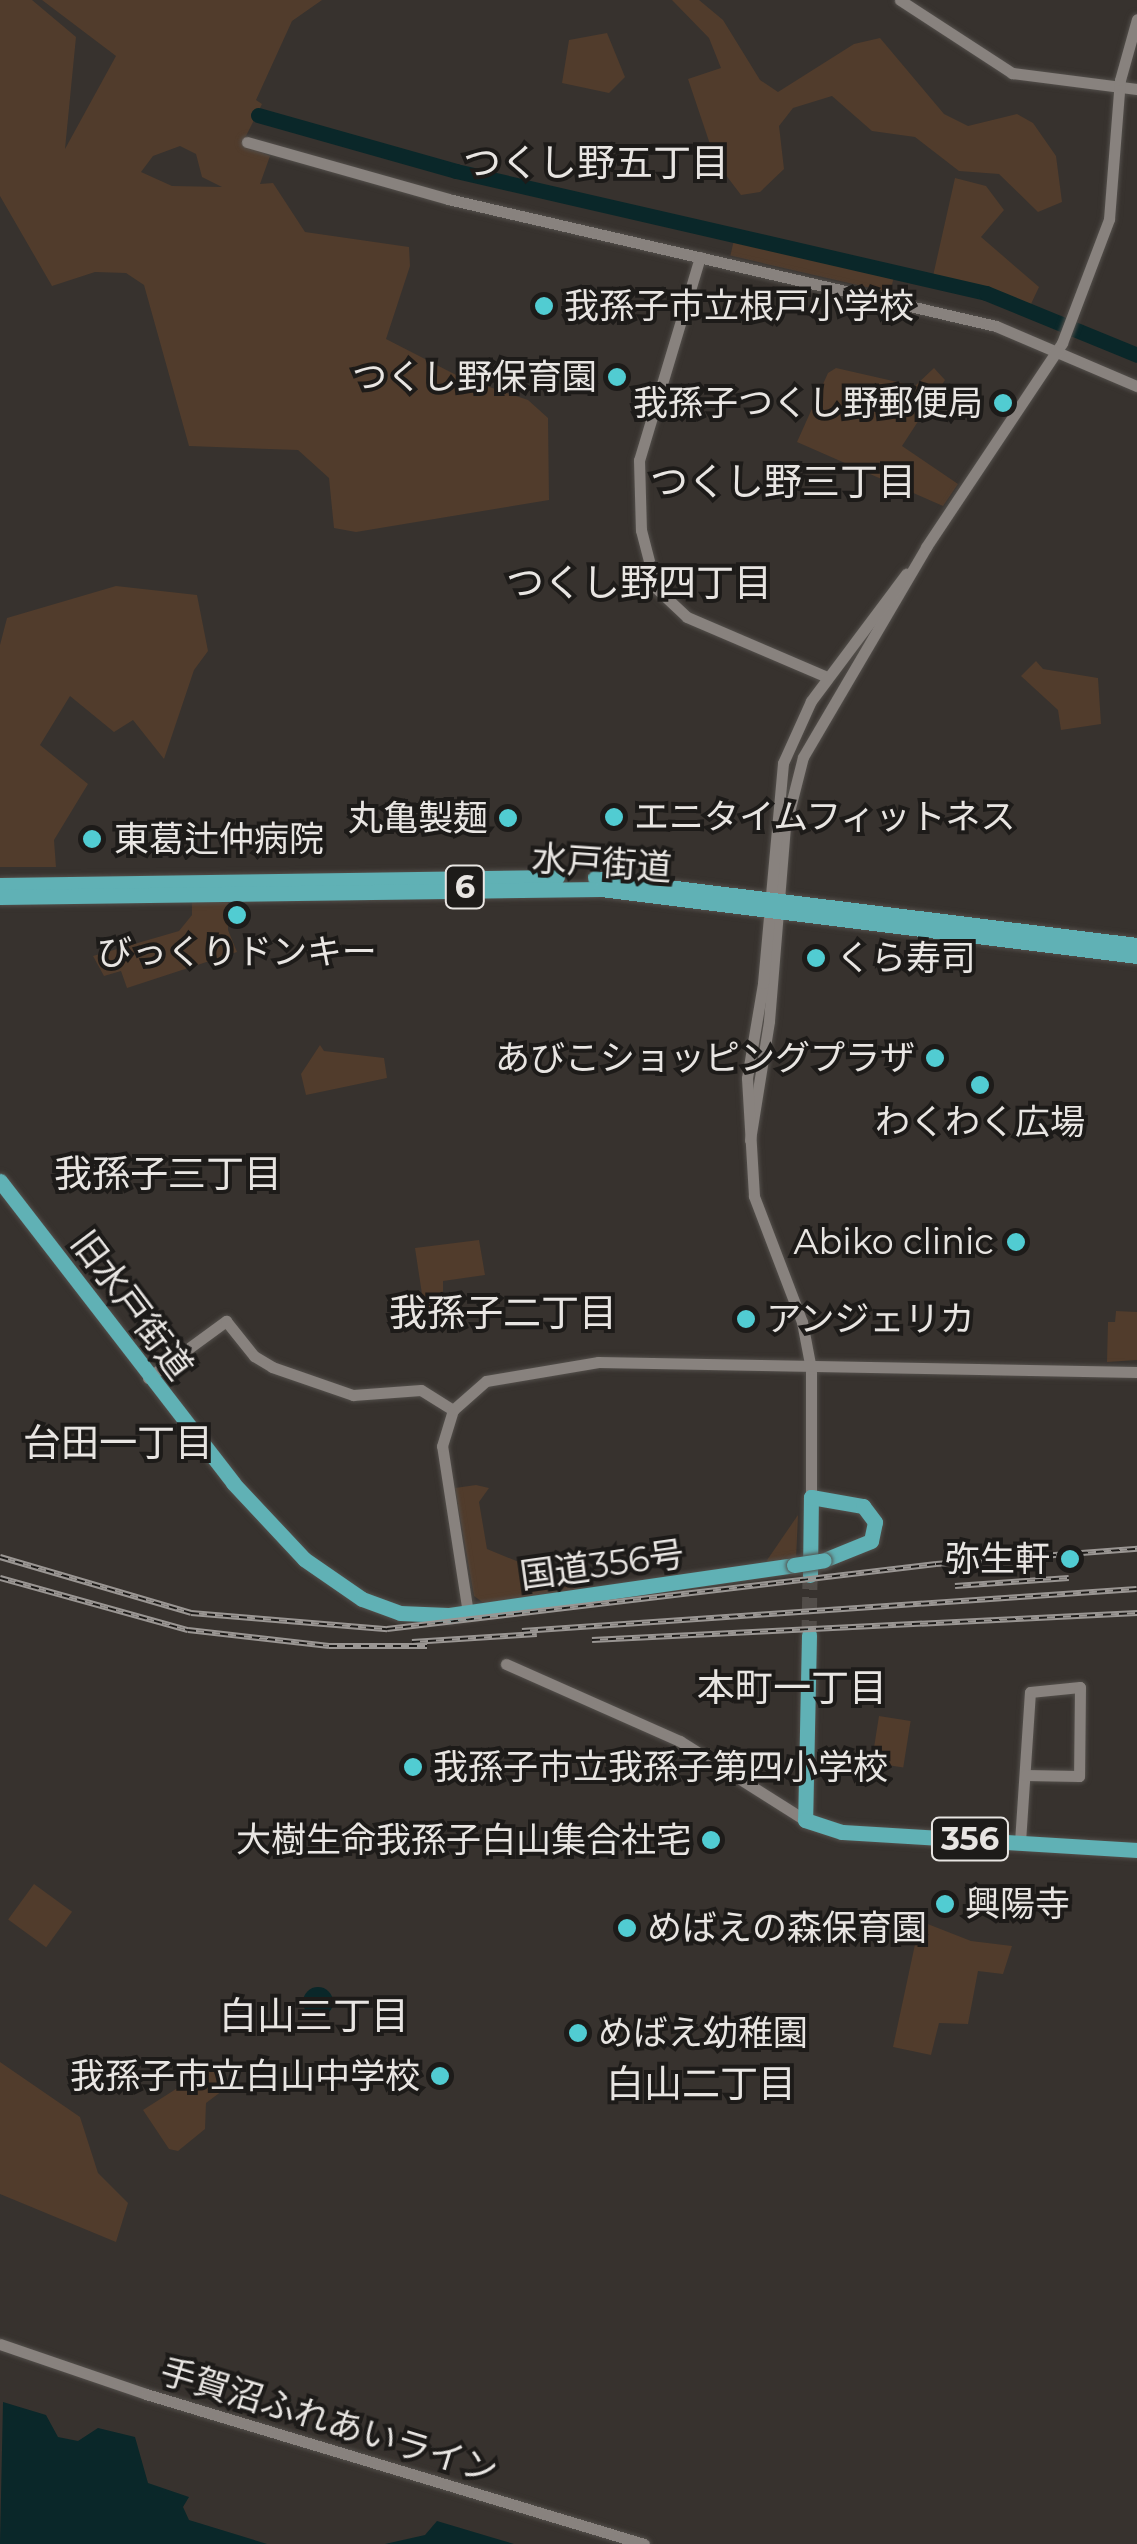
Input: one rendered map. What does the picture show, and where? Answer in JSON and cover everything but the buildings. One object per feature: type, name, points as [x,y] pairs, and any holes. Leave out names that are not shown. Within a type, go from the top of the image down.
[{"type":"highway","name":"水戸街道","points":[[0,886],[532,876],[644,880],[773,905],[1137,956]]},
{"type":"highway","name":"水戸街道","points":[[0,897],[531,886],[642,892],[1137,945]]},
{"type":"highway","name":"旧水戸街道","points":[[0,1181],[148,1378],[304,1559],[362,1598],[400,1613]]},
{"type":"highway","name":"国道356号","points":[[400,1613],[468,1613],[794,1565],[862,1549],[875,1522],[854,1501],[811,1497]]},
{"type":"highway","points":[[810,1575],[811,1497]]},
{"type":"highway","points":[[805,1820],[808,1635]]},
{"type":"highway","name":"356","points":[[805,1820],[842,1832],[1137,1850]]},
{"type":"street","points":[[900,0],[1012,73],[1137,89]]},
{"type":"street","points":[[773,905],[787,812],[808,744],[919,560],[1058,350],[1109,219],[1120,87],[1137,19]]},
{"type":"street","points":[[247,142],[448,198],[979,322],[1058,350],[1137,386]]},
{"type":"street","points":[[700,257],[639,460],[641,530],[656,588],[686,617],[827,677]]},
{"type":"street","points":[[811,1497],[811,1369],[802,1322],[762,1227],[750,1140],[783,763],[827,677],[919,560]]},
{"type":"street","points":[[148,1378],[226,1321],[254,1356],[282,1368],[353,1395],[421,1390],[453,1410]]},
{"type":"street","points":[[468,1613],[442,1458],[453,1410],[486,1380],[586,1362],[1137,1372]]},
{"type":"street","points":[[506,1664],[680,1741],[805,1820]]},
{"type":"street","points":[[1020,1842],[1024,1775],[1030,1692],[1080,1687],[1078,1776],[1024,1775]]},
{"type":"street","name":"手賀沼ふれあいライン","points":[[0,2344],[146,2394],[644,2544]]},
{"type":"shaded area","points":[[0,0],[32,0],[76,37],[65,149],[116,56],[42,0],[322,0],[292,21],[256,100],[262,104],[242,144],[270,156],[260,184],[273,183],[305,232],[409,247],[410,266],[386,339],[460,377],[528,400],[548,418],[549,500],[356,532],[334,528],[329,478],[298,450],[189,446],[144,285],[126,273],[95,272],[52,286],[0,196]],"holes":[[[180,146],[196,154],[202,177],[222,187],[172,186],[141,172],[153,156]]]},
{"type":"shaded area","points":[[672,0],[699,0],[723,20],[760,80],[778,92],[854,44],[880,38],[944,114],[968,126],[1017,114],[1033,123],[1056,156],[1062,202],[1038,212],[999,174],[959,171],[915,137],[872,131],[832,96],[793,108],[779,126],[784,169],[760,192],[741,195],[716,162],[688,79],[721,68],[709,38]]},
{"type":"shaded area","points":[[607,33],[625,77],[609,93],[562,83],[569,40]]},
{"type":"shaded area","points":[[955,178],[986,186],[1004,210],[981,237],[1039,287],[1031,304],[933,276]]},
{"type":"shaded area","points":[[734,240],[894,277],[890,292],[730,256]]},
{"type":"shaded area","points":[[836,368],[915,386],[934,368],[945,380],[902,446],[958,484],[943,506],[797,442],[828,373]]},
{"type":"shaded area","points":[[116,586],[197,595],[208,651],[194,670],[164,759],[133,720],[114,732],[70,696],[40,745],[88,784],[54,840],[56,867],[0,867],[0,645],[7,618]]},
{"type":"shaded area","points":[[1036,661],[1043,669],[1098,678],[1101,724],[1061,730],[1058,710],[1021,676]]},
{"type":"shaded area","points":[[192,901],[228,901],[228,930],[237,952],[127,988],[121,971],[104,976],[93,956],[179,931],[192,915]]},
{"type":"shaded area","points":[[320,1045],[324,1051],[384,1058],[387,1078],[306,1095],[301,1074]]},
{"type":"shaded area","points":[[479,1240],[485,1275],[443,1281],[443,1300],[434,1299],[434,1313],[425,1314],[415,1248]]},
{"type":"shaded area","points":[[1116,1311],[1137,1312],[1137,1360],[1107,1362],[1108,1322],[1115,1322]]},
{"type":"shaded area","points":[[455,1488],[489,1488],[479,1502],[487,1549],[587,1590],[485,1604],[474,1596]]},
{"type":"shaded area","points":[[798,1515],[796,1559],[763,1566]]},
{"type":"shaded area","points":[[879,1716],[911,1721],[903,1767],[872,1762]]},
{"type":"shaded area","points":[[34,1884],[72,1912],[46,1947],[8,1920]]},
{"type":"shaded area","points":[[920,1921],[971,1941],[1012,1946],[1003,1974],[978,1971],[968,2024],[939,2023],[931,2055],[893,2047]]},
{"type":"shaded area","points":[[220,2061],[226,2088],[206,2103],[205,2129],[178,2151],[169,2149],[143,2110]]},
{"type":"shaded area","points":[[0,2062],[80,2117],[98,2173],[128,2203],[116,2242],[0,2194]]},
{"type":"water","points":[[318,1987],[332,1996],[333,2002],[324,2016],[318,2017],[304,2008],[303,2002],[312,1988]]},
{"type":"water","points":[[3,2402],[46,2415],[58,2437],[78,2441],[98,2428],[135,2437],[148,2483],[189,2497],[183,2507],[189,2520],[267,2544],[0,2544]]},
{"type":"water","points":[[437,2521],[514,2544],[385,2544],[425,2535]]},
{"type":"waterway","points":[[258,115],[456,171],[986,293],[1137,355]]},
{"type":"tunnel","points":[[809,1635],[810,1575]]},
{"type":"railway","points":[[0,1557],[191,1613],[387,1629],[936,1564],[1137,1549]]},
{"type":"railway","points":[[0,1578],[188,1630],[329,1646],[427,1646]]},
{"type":"railway","points":[[955,1586],[1069,1578]]},
{"type":"railway","points":[[522,1631],[1137,1589]]},
{"type":"railway","points":[[592,1640],[1137,1613]]},
{"type":"railway","points":[[412,1642],[537,1634]]},
{"type":"place","name":"我孫子市立根戸小学校","points":[[544,306]]},
{"type":"place","name":"つくし野保育園","points":[[617,377]]},
{"type":"place","name":"我孫子つくし野郵便局","points":[[1003,403]]},
{"type":"place","name":"エニタイムフィットネス","points":[[614,817]]},
{"type":"place","name":"丸亀製麺","points":[[508,818]]},
{"type":"place","name":"東葛辻仲病院","points":[[92,839]]},
{"type":"place","name":"びっくりドンキー","points":[[237,915]]},
{"type":"place","name":"くら寿司","points":[[816,958]]},
{"type":"place","name":"あびこショッピングプラザ","points":[[935,1058]]},
{"type":"place","name":"わくわく広場","points":[[980,1085]]},
{"type":"place","name":"Abiko clinic","points":[[1016,1242]]},
{"type":"place","name":"アンジェリカ","points":[[746,1319]]},
{"type":"place","name":"弥生軒","points":[[1070,1559]]},
{"type":"place","name":"我孫子市立我孫子第四小学校","points":[[413,1767]]},
{"type":"place","name":"大樹生命我孫子白山集合社宅","points":[[711,1840]]},
{"type":"place","name":"興陽寺","points":[[945,1904]]},
{"type":"place","name":"めばえの森保育園","points":[[627,1928]]},
{"type":"place","name":"めばえ幼稚園","points":[[578,2033]]},
{"type":"place","name":"我孫子市立白山中学校","points":[[440,2076]]},
{"type":"district","name":"つくし野五丁目","points":[[596,163]]},
{"type":"district","name":"つくし野三丁目","points":[[783,482]]},
{"type":"district","name":"つくし野四丁目","points":[[639,583]]},
{"type":"district","name":"我孫子三丁目","points":[[168,1174]]},
{"type":"district","name":"我孫子二丁目","points":[[503,1313]]},
{"type":"district","name":"台田一丁目","points":[[118,1443]]},
{"type":"district","name":"本町一丁目","points":[[792,1688]]},
{"type":"district","name":"白山三丁目","points":[[314,2016]]},
{"type":"district","name":"白山二丁目","points":[[701,2084]]}]
